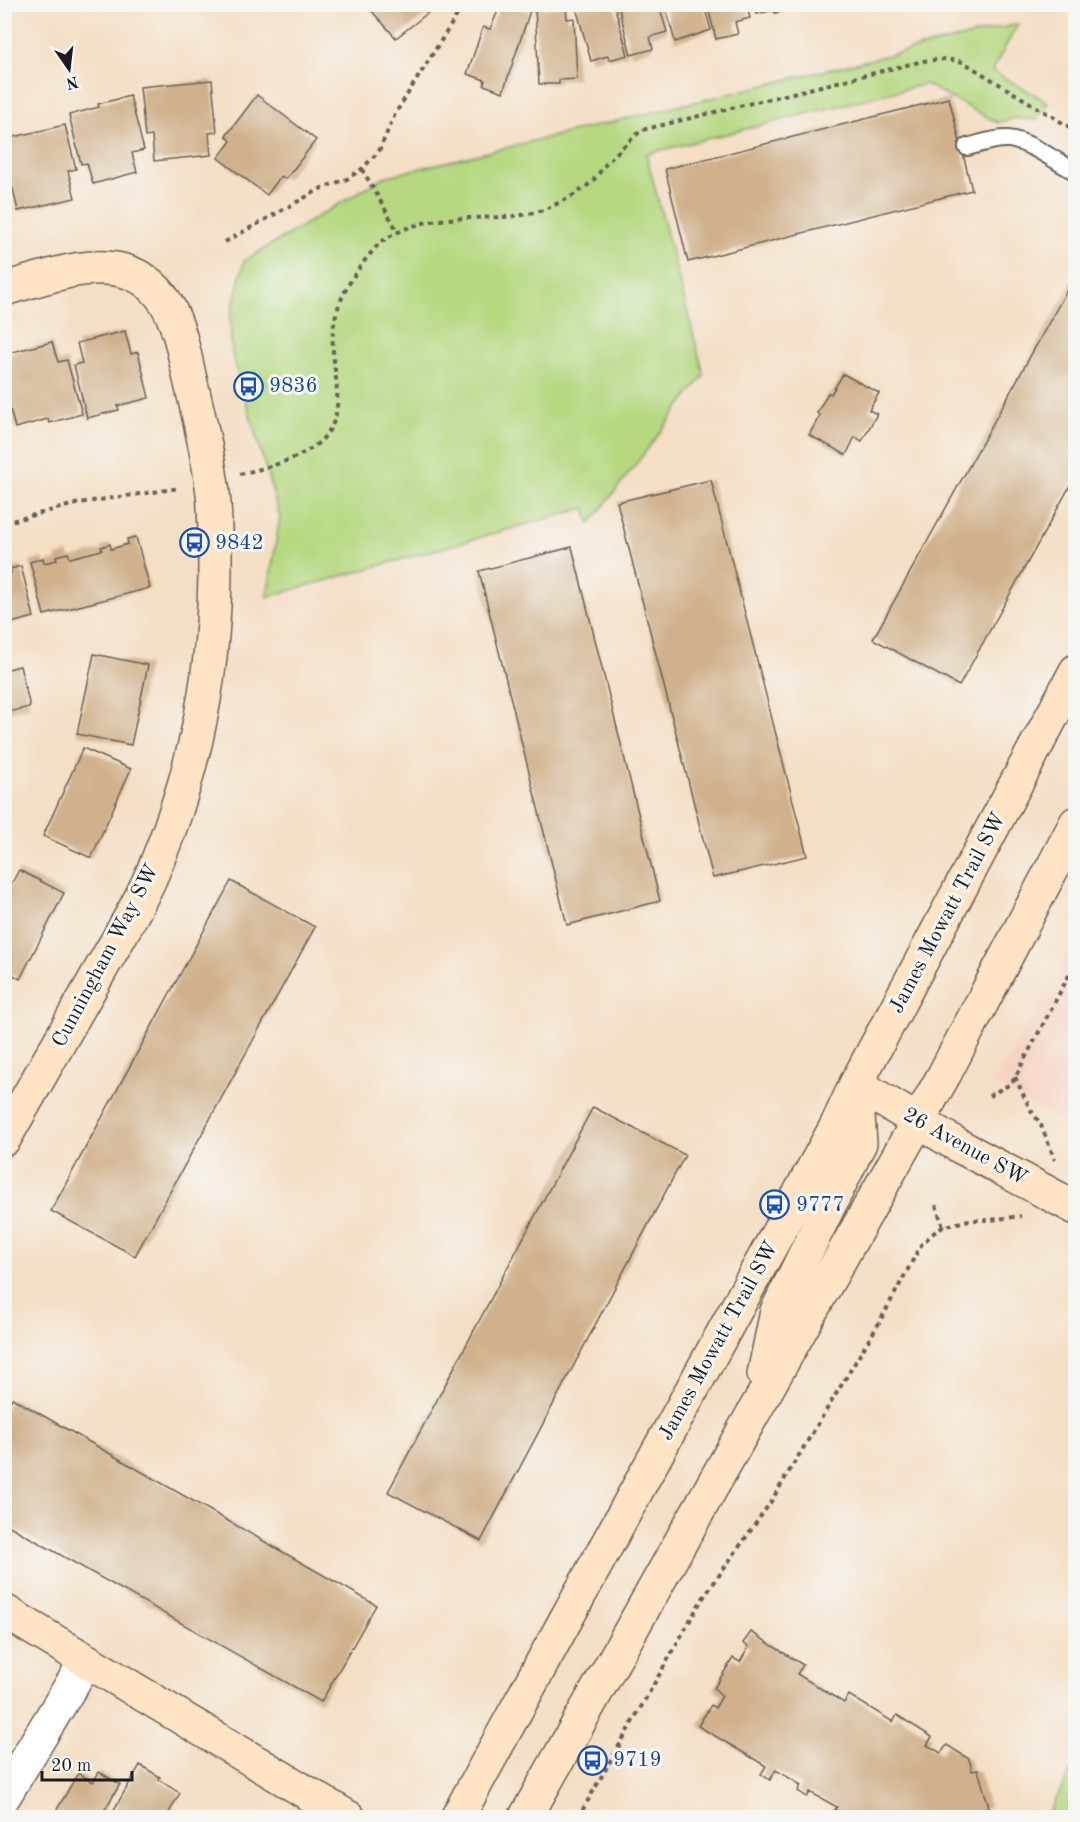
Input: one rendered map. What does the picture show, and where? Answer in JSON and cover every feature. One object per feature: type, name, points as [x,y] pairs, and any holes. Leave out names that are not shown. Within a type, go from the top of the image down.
[{"type":"main road","name":"Cunningham Way SW","points":[[4,289],[100,267],[126,272],[145,281],[160,293],[171,309],[179,332],[200,419],[212,481],[215,536],[213,638],[206,696],[192,762],[175,813],[157,864],[130,918],[4,1139]]},
{"type":"main road","name":"James Mowatt Trail SW","points":[[457,1818],[830,1137],[1076,671]]},
{"type":"main road","points":[[525,1818],[918,1121],[1076,823]]},
{"type":"main road","name":"26 Avenue SW","points":[[856,1084],[962,1147],[1076,1208]]},
{"type":"main road","points":[[758,1404],[777,1311],[860,1143],[856,1084]]},
{"type":"main road","points":[[4,1611],[349,1818]]},
{"type":"street","points":[[4,1796],[86,1661]]},
{"type":"lane","points":[[967,147],[997,140],[1018,141],[1076,172]]},
{"type":"path","points":[[225,242],[322,188],[335,185],[362,169],[379,151],[395,114],[464,4]]},
{"type":"path","points":[[238,475],[290,459],[309,450],[322,440],[332,424],[337,407],[333,349],[334,324],[343,296],[354,274],[379,243],[421,222],[472,216],[531,214],[550,207],[589,184],[642,130],[923,62],[945,59],[963,62],[1076,131]]},
{"type":"path","points":[[362,169],[398,232]]},
{"type":"path","points":[[4,523],[79,504],[188,486]]},
{"type":"path","points":[[989,1096],[1008,1087],[1015,1077],[1076,962]]},
{"type":"path","points":[[1015,1077],[1030,1109],[1040,1123]]},
{"type":"path","points":[[936,1205],[943,1227]]},
{"type":"path","points":[[578,1818],[701,1601],[770,1503],[879,1323],[921,1245],[943,1227],[969,1220],[990,1220]]},
{"type":"shaded area","points":[[1075,941],[1075,1128],[993,1084]]},
{"type":"green space","points":[[1018,24],[992,71],[1048,102],[1037,120],[1015,118],[998,123],[925,84],[646,154],[704,375],[590,524],[585,508],[267,597],[280,517],[232,354],[230,319],[244,261],[384,177]]},
{"type":"green space","points":[[1075,1763],[1075,1817],[1060,1817],[1050,1811]]},
{"type":"building","points":[[373,4],[429,4],[433,9],[396,38],[369,8]]},
{"type":"building","points":[[501,4],[510,4],[530,11],[503,92],[484,85],[485,80],[467,74],[483,27],[490,29]]},
{"type":"building","points":[[575,4],[614,4],[628,55],[609,60],[608,56],[591,61]]},
{"type":"building","points":[[707,4],[746,4],[750,18],[735,22],[738,34],[716,39]]},
{"type":"building","points":[[755,4],[794,4],[795,8],[775,13],[774,10],[757,14]]},
{"type":"building","points":[[618,5],[659,5],[667,32],[650,37],[653,49],[631,55]]},
{"type":"building","points":[[665,5],[704,5],[711,30],[675,42]]},
{"type":"building","points":[[566,6],[567,19],[574,18],[577,79],[559,80],[559,84],[539,84],[535,7]]},
{"type":"building","points":[[212,80],[217,132],[209,133],[211,155],[154,161],[152,136],[145,137],[140,87]]},
{"type":"building","points":[[257,95],[316,140],[286,179],[281,176],[267,195],[218,158],[231,141],[226,136]]},
{"type":"building","points":[[130,96],[144,150],[132,153],[137,172],[93,184],[87,163],[81,164],[69,115],[99,107],[98,104]]},
{"type":"building","points":[[949,98],[972,190],[688,262],[665,169]]},
{"type":"building","points":[[65,125],[76,169],[68,171],[75,198],[18,211],[13,189],[7,191],[5,182],[5,139]]},
{"type":"building","points":[[1076,274],[1076,475],[959,686],[873,639]]},
{"type":"building","points":[[125,331],[131,354],[138,352],[149,398],[117,406],[119,410],[87,418],[74,365],[82,363],[77,343]]},
{"type":"building","points":[[52,342],[58,362],[67,360],[82,414],[49,423],[48,419],[15,428],[4,387],[4,379],[9,378],[4,354]]},
{"type":"building","points":[[843,374],[879,393],[869,410],[877,414],[862,441],[855,437],[846,455],[809,435],[828,393],[831,394]]},
{"type":"building","points":[[711,480],[807,856],[713,878],[617,502]]},
{"type":"building","points":[[136,537],[150,588],[44,615],[30,562],[43,558],[44,563],[57,560],[56,556],[68,553],[70,558],[102,550],[101,547],[110,544],[111,549],[128,544],[127,539]]},
{"type":"building","points":[[572,547],[660,901],[567,925],[479,571]]},
{"type":"building","points":[[21,566],[34,617],[4,625],[4,575],[11,573],[10,569]]},
{"type":"building","points":[[94,654],[148,665],[131,745],[77,734]]},
{"type":"building","points":[[20,666],[30,707],[4,713],[4,670]]},
{"type":"building","points":[[83,748],[131,769],[91,858],[43,836]]},
{"type":"building","points":[[19,870],[64,893],[20,979],[4,970],[4,898]]},
{"type":"building","points":[[231,881],[315,927],[135,1256],[51,1211]]},
{"type":"building","points":[[593,1107],[685,1155],[481,1541],[388,1492]]},
{"type":"building","points":[[12,1398],[376,1605],[321,1702],[4,1523],[4,1411]]},
{"type":"building","points":[[751,1632],[803,1665],[797,1674],[844,1703],[849,1695],[893,1722],[897,1715],[932,1737],[927,1745],[941,1753],[947,1745],[969,1759],[972,1771],[978,1770],[989,1807],[982,1809],[984,1818],[852,1818],[846,1814],[843,1818],[833,1812],[837,1807],[810,1792],[807,1797],[798,1791],[801,1785],[776,1770],[770,1780],[761,1774],[766,1766],[698,1726],[711,1705],[715,1708],[722,1696],[714,1688],[733,1658],[740,1662],[749,1647],[743,1643]]},
{"type":"building","points":[[140,1765],[180,1793],[166,1818],[109,1818]]},
{"type":"building","points":[[99,1772],[120,1784],[100,1818],[52,1818],[78,1773],[93,1782]]},
{"type":"place","name":"9836","points":[[248,386]]},
{"type":"place","name":"9842","points":[[194,543]]},
{"type":"place","name":"9777","points":[[775,1205]]},
{"type":"place","name":"9719","points":[[592,1760]]}]
